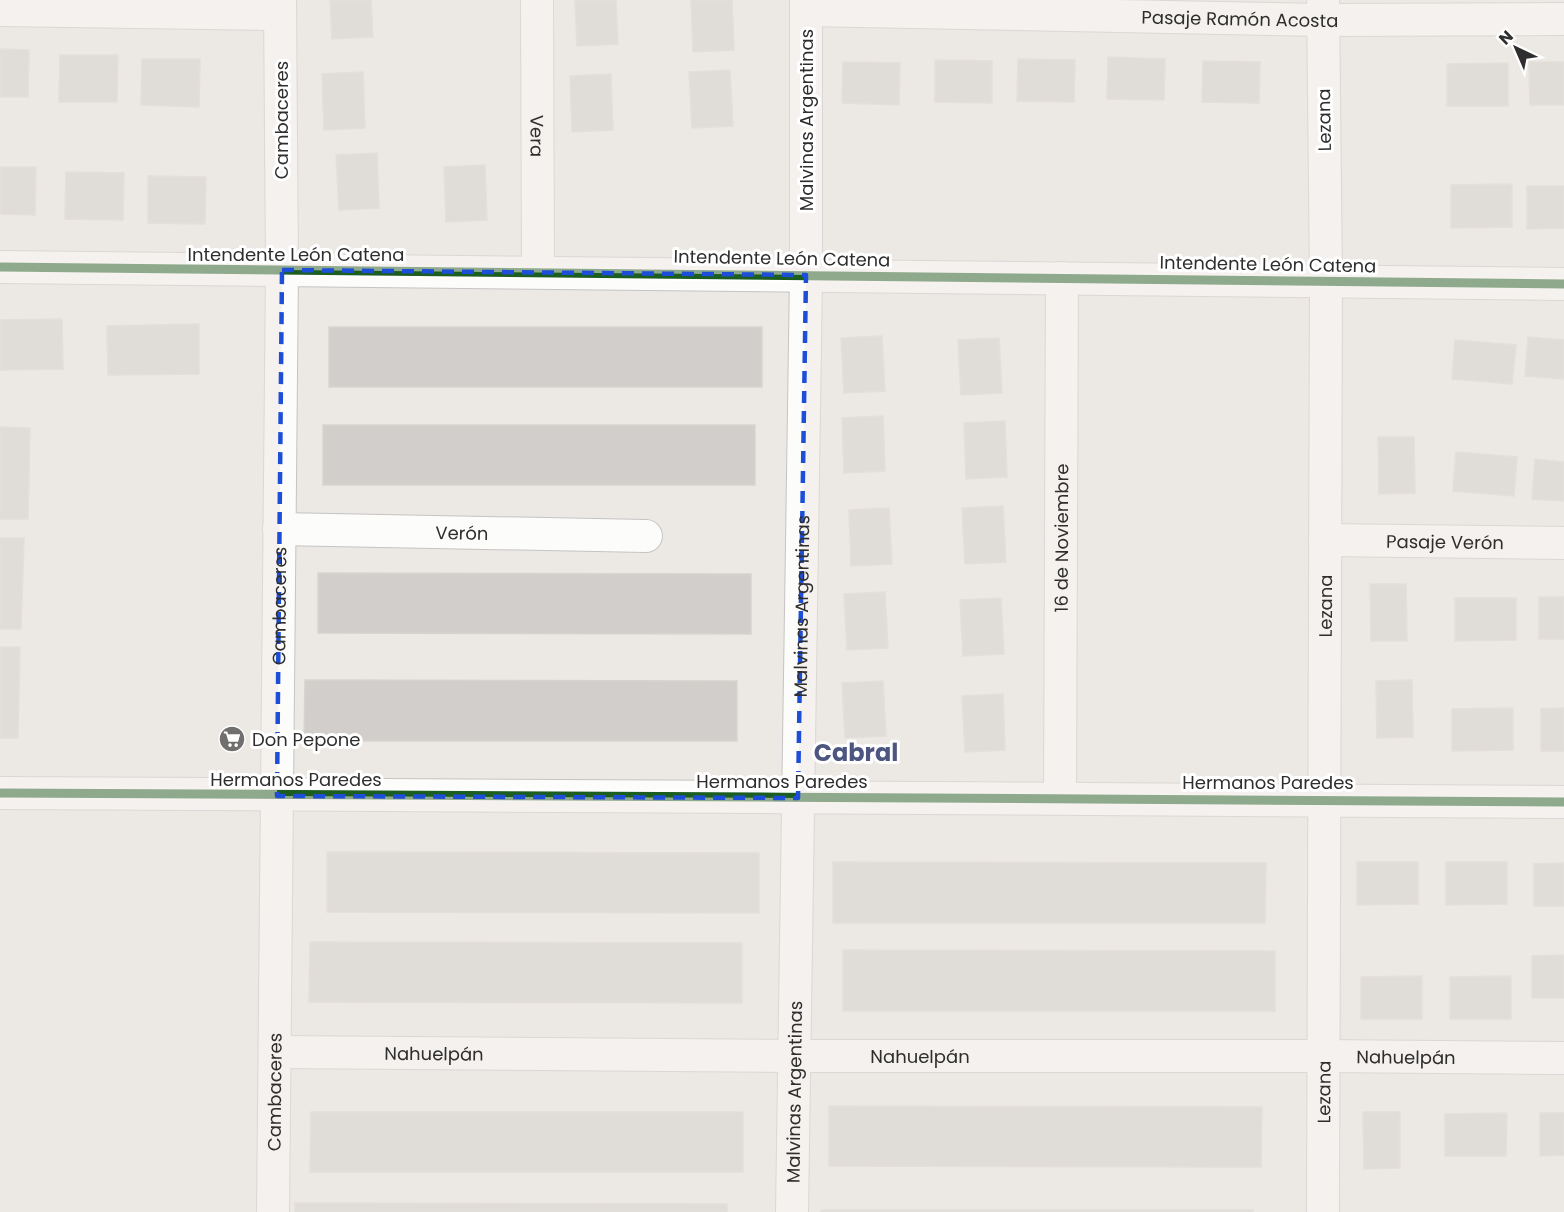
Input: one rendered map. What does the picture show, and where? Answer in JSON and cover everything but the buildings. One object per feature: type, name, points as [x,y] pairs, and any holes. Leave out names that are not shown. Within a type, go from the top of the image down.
[{"type":"street","name":"Vera","points":[[537,0],[538,272]]},
{"type":"street","name":"Pasaje Ramón Acosta","points":[[806,5],[1323,10],[1564,20]]},
{"type":"street","name":"Malvinas Argentinas","points":[[792,1212],[806,275],[806,5]]},
{"type":"street","points":[[0,10],[280,7]]},
{"type":"street","name":"Cambaceres","points":[[273,1212],[282,270],[280,7]]},
{"type":"street","name":"Lezana","points":[[1323,10],[1326,281],[1323,1212]]},
{"type":"street","name":"Intendente León Catena","points":[[0,267],[1564,284]]},
{"type":"street","name":"16 de Noviembre","points":[[1060,798],[1062,278]]},
{"type":"street","name":"Verón","points":[[279,529],[646,536]]},
{"type":"street","name":"Pasaje Verón","points":[[1325,540],[1564,543]]},
{"type":"street","name":"Hermanos Paredes","points":[[0,792],[277,796],[1324,799],[1564,802]]},
{"type":"street","name":"Nahuelpán","points":[[275,1052],[1564,1058]]},
{"type":"highlighted area","points":[[282,270],[806,275],[798,798],[277,796]]},
{"type":"cycle path","points":[[0,267],[1564,284]]},
{"type":"cycle path","points":[[0,793],[1564,802]]},
{"type":"place","name":"Don Pepone","points":[[232,739]]},
{"type":"district","name":"Cabral","points":[[856,752]]}]
